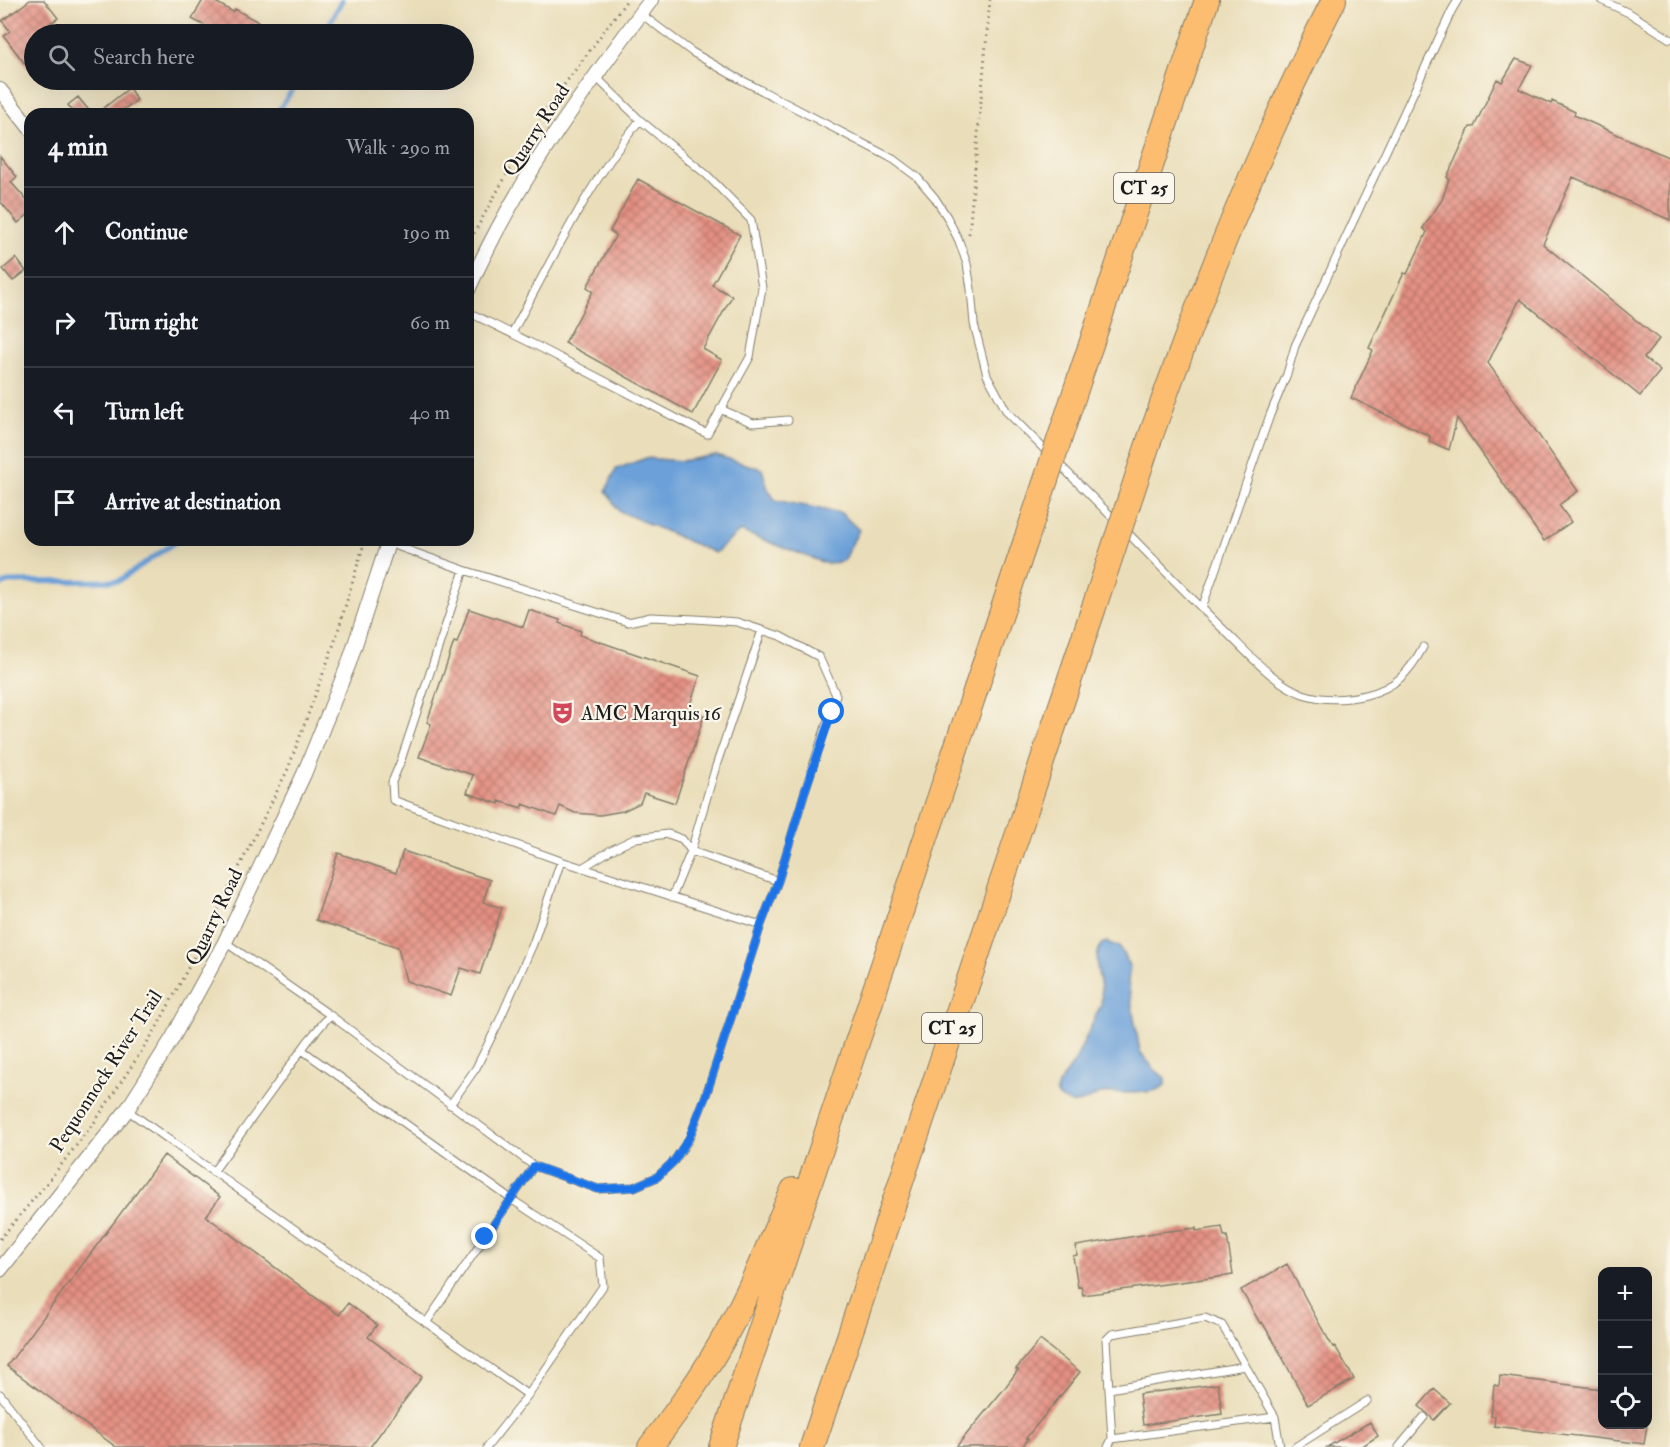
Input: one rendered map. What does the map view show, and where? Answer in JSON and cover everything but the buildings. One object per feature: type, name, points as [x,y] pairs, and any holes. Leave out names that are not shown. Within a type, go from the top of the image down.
[{"type":"highway","name":"CT 25","points":[[721,1447],[1207,0]]},
{"type":"highway","name":"CT 25","points":[[812,1447],[1150,438],[1209,280],[1274,125],[1334,0]]},
{"type":"highway","points":[[1274,125],[1348,0]]},
{"type":"highway","points":[[650,1447],[692,1390],[744,1301],[857,1042]]},
{"type":"street","name":"Quarry Road","points":[[474,278],[500,224],[565,117],[651,0]]},
{"type":"street","points":[[0,90],[24,120]]},
{"type":"street","name":"Quarry Road","points":[[0,1270],[127,1110],[172,1040],[225,942],[304,774],[349,663],[387,546]]},
{"type":"lane","points":[[1202,608],[1296,346],[1446,21],[1458,0]]},
{"type":"lane","points":[[1601,0],[1631,14],[1670,39]]},
{"type":"lane","points":[[641,14],[712,64],[893,159],[917,177],[935,198],[959,242],[967,264],[974,324],[987,375],[1007,412],[1202,608],[1280,682],[1316,698],[1334,700],[1355,698],[1383,690],[1404,676],[1423,647]]},
{"type":"lane","points":[[474,315],[706,434],[750,357],[762,288],[751,220],[707,175],[640,120],[595,76]]},
{"type":"lane","points":[[512,333],[582,206],[619,145],[640,120]]},
{"type":"lane","points":[[720,409],[753,423],[788,420]]},
{"type":"lane","points":[[225,942],[330,1015],[534,1166],[598,1189],[634,1187],[657,1177],[674,1161],[689,1138],[706,1095],[761,925],[778,881],[836,696],[819,657],[780,636],[737,622],[651,617],[628,622],[464,570],[399,546]]},
{"type":"lane","points":[[464,570],[392,782],[393,800],[561,861],[761,925]]},
{"type":"lane","points":[[672,897],[691,851],[716,766],[762,630]]},
{"type":"lane","points":[[582,868],[636,838],[668,834],[682,839],[691,851],[778,881]]},
{"type":"lane","points":[[450,1105],[476,1068],[497,1026],[533,944],[561,861]]},
{"type":"lane","points":[[213,1172],[330,1015]]},
{"type":"lane","points":[[302,1050],[511,1199],[600,1258],[603,1286],[528,1395],[487,1447]]},
{"type":"lane","points":[[127,1110],[528,1395]]},
{"type":"lane","points":[[426,1323],[534,1166]]},
{"type":"lane","points":[[1108,1447],[1112,1439],[1106,1340],[1112,1334],[1205,1318],[1222,1325],[1275,1417],[1280,1447]]},
{"type":"lane","points":[[1108,1389],[1245,1366]]},
{"type":"lane","points":[[0,1394],[41,1447]]},
{"type":"lane","points":[[1295,1447],[1367,1401]]},
{"type":"lane","points":[[1399,1447],[1424,1416]]},
{"type":"lane","points":[[1112,1439],[1275,1417]]},
{"type":"path","points":[[474,233],[513,163],[553,100],[627,0]]},
{"type":"path","points":[[967,264],[990,0]]},
{"type":"path","name":"Pequonnock River Trail","points":[[0,1239],[96,1120],[156,1029],[200,946],[288,769],[335,641],[363,546]]},
{"type":"water","points":[[716,455],[762,469],[768,489],[775,500],[841,513],[859,530],[843,561],[827,564],[740,531],[715,553],[619,511],[606,491],[616,469],[646,458],[681,461]]},
{"type":"water","points":[[1107,942],[1119,947],[1130,966],[1128,982],[1140,1052],[1165,1078],[1165,1085],[1153,1091],[1104,1093],[1080,1102],[1070,1103],[1059,1097],[1056,1092],[1058,1085],[1075,1061],[1101,1004],[1097,960],[1101,944]]},
{"type":"waterway","points":[[329,24],[342,0]]},
{"type":"waterway","points":[[280,108],[292,90]]},
{"type":"waterway","points":[[0,586],[8,582],[119,581],[169,546]]},
{"type":"place","name":"AMC Marquis 16","points":[[563,713]]},
{"type":"route","points":[[485,1237],[534,1166],[598,1189],[634,1187],[657,1177],[674,1161],[689,1138],[706,1095],[832,712]]}]
